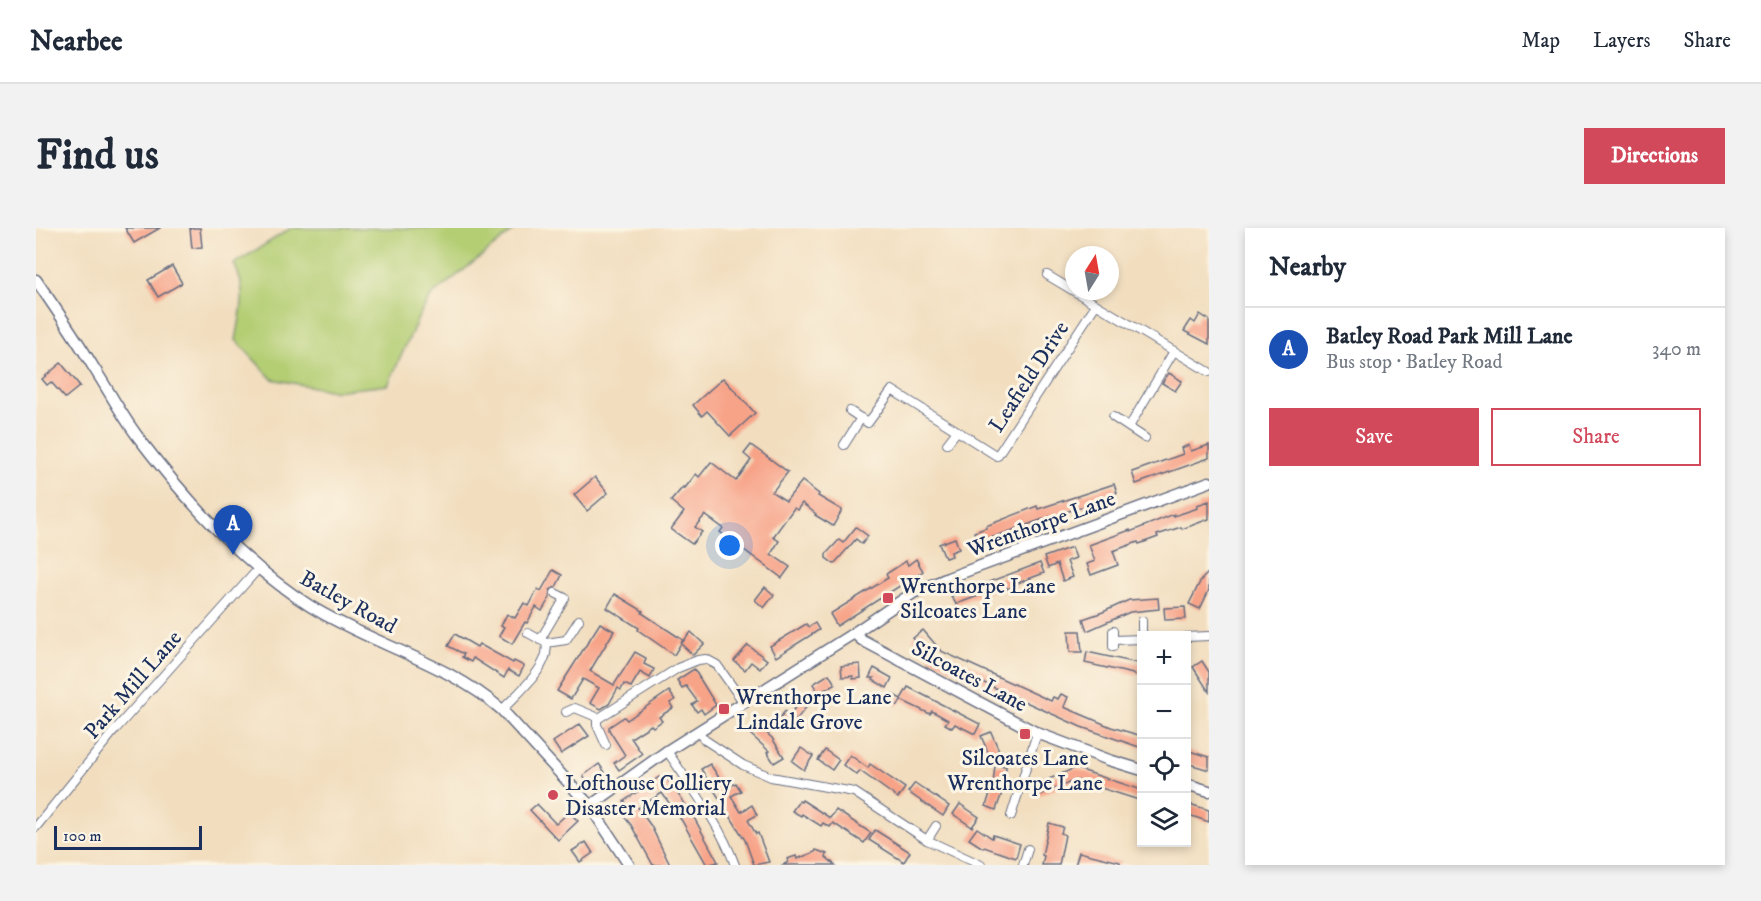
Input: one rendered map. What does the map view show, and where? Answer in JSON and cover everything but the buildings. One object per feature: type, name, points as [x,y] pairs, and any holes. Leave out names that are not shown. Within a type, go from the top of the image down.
[{"type":"street","points":[[1047,275],[1095,306],[1209,372]]},
{"type":"street","name":"Batley Road","points":[[36,280],[137,436],[195,505],[259,568],[310,606],[446,674],[490,699],[590,806],[629,865]]},
{"type":"street","name":"Leafield Drive","points":[[844,445],[861,418],[868,423],[892,390],[997,456],[1095,306]]},
{"type":"street","points":[[1130,427],[1174,351]]},
{"type":"street","points":[[850,411],[861,418]]},
{"type":"street","points":[[1113,417],[1145,438]]},
{"type":"street","name":"Leafield Drive","points":[[947,444],[957,431]]},
{"type":"street","name":"Wrenthorpe Lane","points":[[590,806],[667,752],[920,590],[1209,482]]},
{"type":"street","name":"Park Mill Lane","points":[[36,827],[121,723],[259,568]]},
{"type":"street","points":[[502,710],[532,678],[546,657],[548,651],[544,638],[565,598],[555,593]]},
{"type":"street","points":[[528,633],[544,638],[566,640],[579,620]]},
{"type":"street","points":[[1142,621],[1142,631]]},
{"type":"street","name":"Silcoates Lane","points":[[854,633],[862,640],[1037,733],[1137,768]]},
{"type":"street","points":[[1191,637],[1209,636]]},
{"type":"street","points":[[1113,639],[1137,637]]},
{"type":"street","points":[[597,718],[678,668],[702,659],[717,665],[744,703]]},
{"type":"street","points":[[566,712],[575,708],[597,718]]},
{"type":"street","points":[[597,718],[597,725],[606,745]]},
{"type":"street","points":[[698,732],[712,745],[759,773],[854,792],[927,840],[976,864]]},
{"type":"street","name":"Silcoates Lane","points":[[1011,816],[1037,733]]},
{"type":"street","points":[[667,752],[714,823],[735,865]]},
{"type":"street","points":[[1191,786],[1209,791]]},
{"type":"street","points":[[927,840],[936,826]]},
{"type":"street","points":[[1023,865],[1028,849]]},
{"type":"green space","points":[[291,228],[517,228],[431,296],[420,314],[388,385],[334,391],[272,379],[236,340],[242,292],[234,264]]},
{"type":"place","name":"Batley Road Park Mill Lane","points":[[233,555]]},
{"type":"place","name":"Wrenthorpe Lane Silcoates Lane","points":[[888,598]]},
{"type":"place","name":"Wrenthorpe Lane Lindale Grove","points":[[724,709]]},
{"type":"place","name":"Silcoates Lane Wrenthorpe Lane","points":[[1025,734]]},
{"type":"place","name":"Lofthouse Colliery Disaster Memorial","points":[[553,795]]}]
